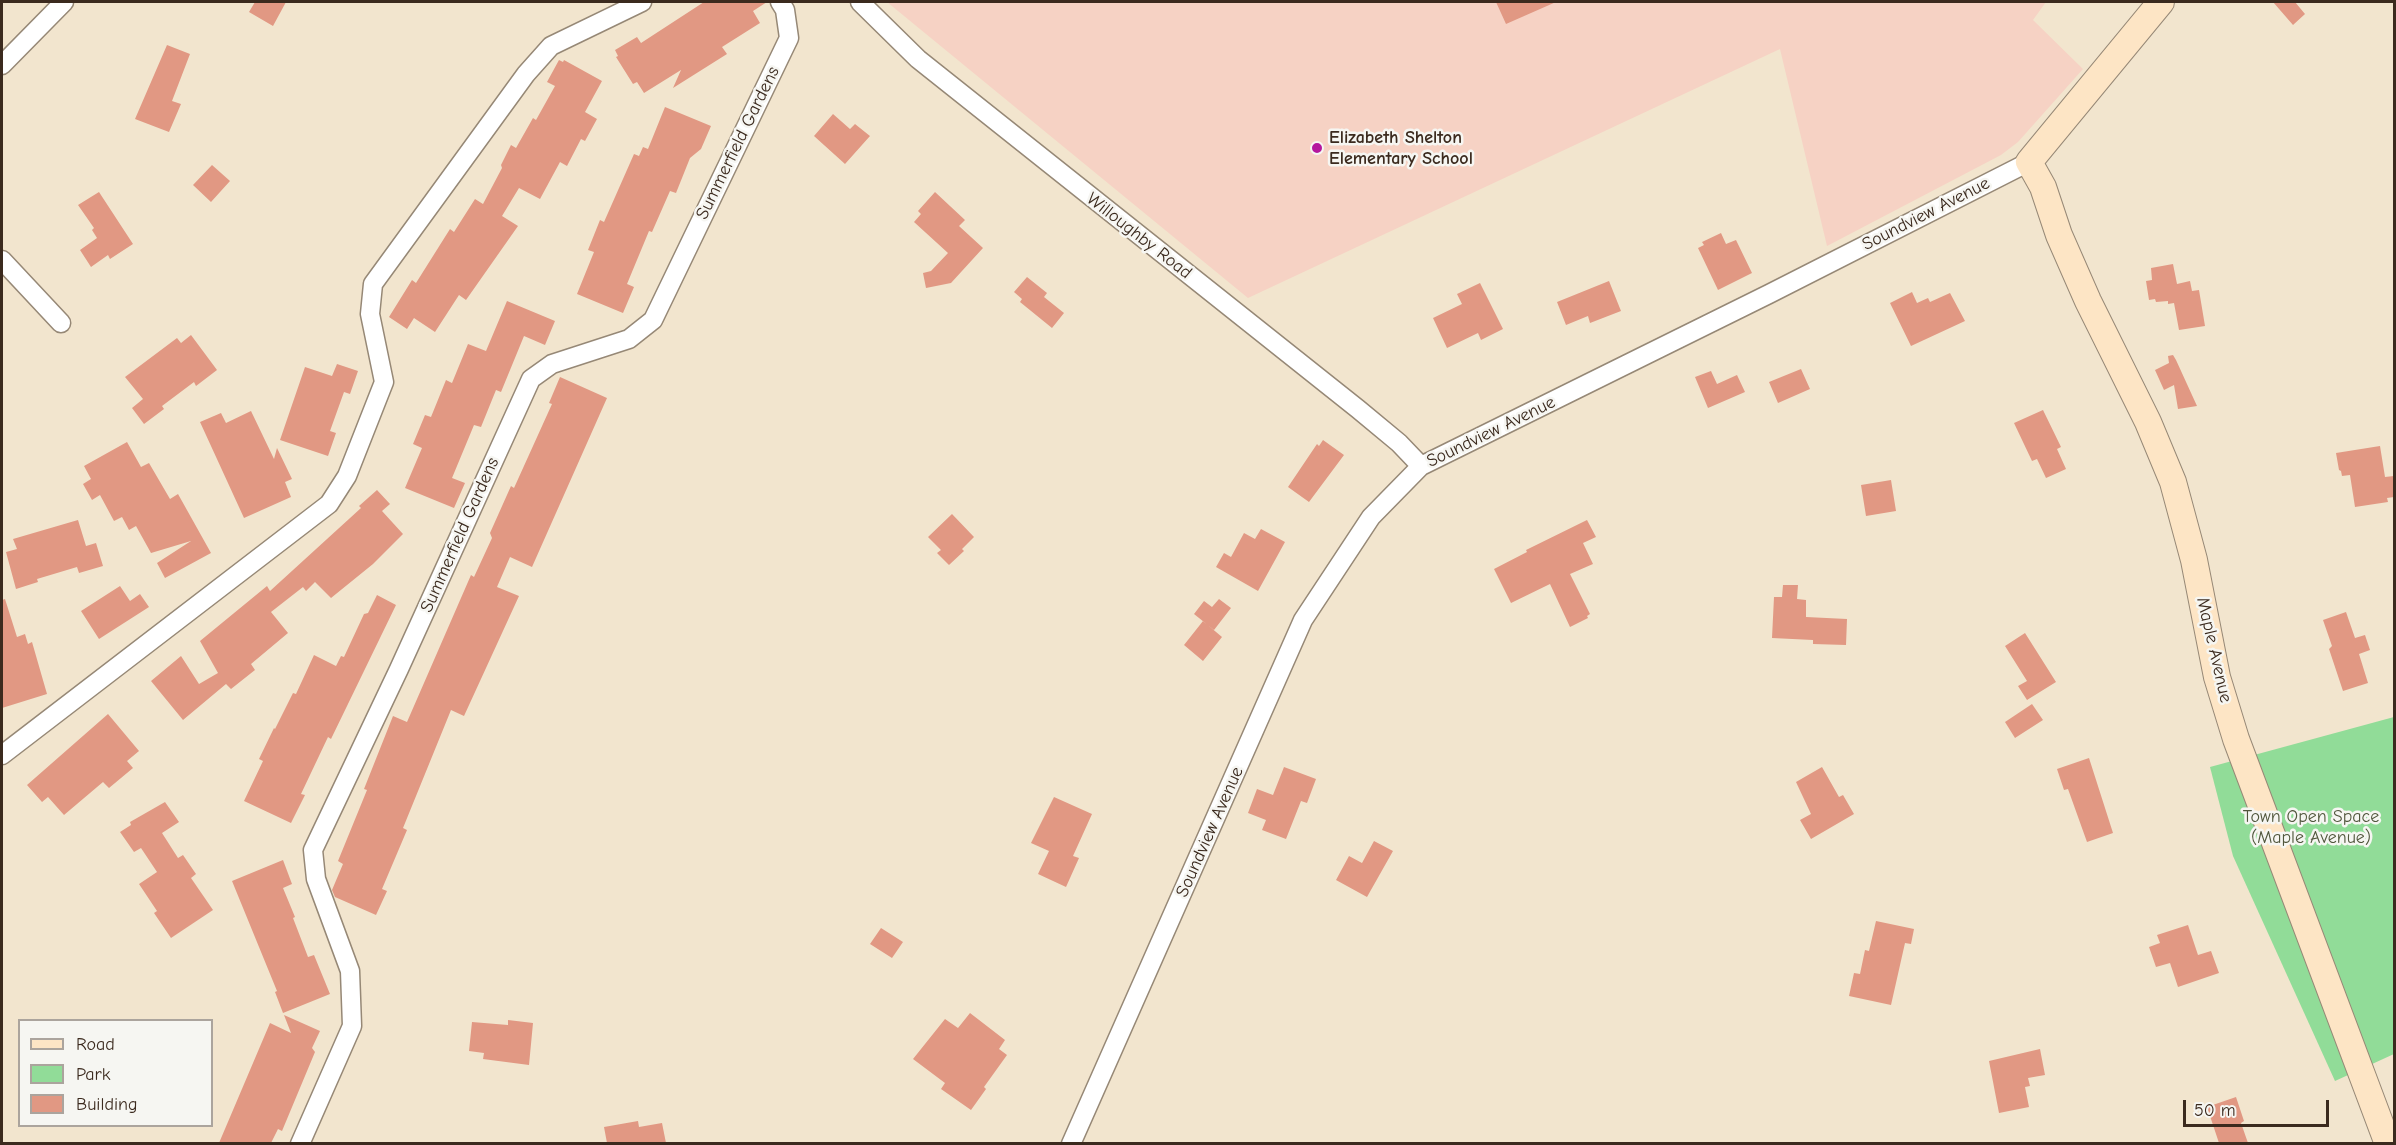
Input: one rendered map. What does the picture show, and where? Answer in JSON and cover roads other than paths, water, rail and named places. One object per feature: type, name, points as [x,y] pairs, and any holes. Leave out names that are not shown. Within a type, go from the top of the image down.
[{"type":"main road","name":"Soundview Avenue","points":[[2029,162],[2161,2]]},
{"type":"main road","name":"Maple Avenue","points":[[2029,162],[2043,187],[2059,235],[2088,301],[2148,422],[2173,482],[2194,560],[2217,676],[2236,739],[2388,1143]]},
{"type":"street","points":[[2,65],[64,2]]},
{"type":"street","points":[[2,755],[329,504],[347,476],[384,382],[370,314],[373,284],[526,74],[551,45],[642,2]]},
{"type":"street","name":"Summerfield Gardens","points":[[300,1143],[352,1026],[350,970],[316,879],[313,850],[399,669],[531,379],[552,364],[629,339],[653,320],[789,38],[785,10],[780,2]]},
{"type":"street","name":"Willoughby Road","points":[[860,2],[918,60],[1358,409],[1399,443],[1421,466]]},
{"type":"street","name":"Soundview Avenue","points":[[1071,1143],[1303,620],[1370,519],[1421,466],[2029,162]]},
{"type":"street","points":[[2,260],[62,323]]},
{"type":"place","name":"Elizabeth Shelton Elementary School","points":[[1317,148]]},
{"type":"park label","name":"Town Open Space (Maple Avenue)","points":[[2311,827]]}]
